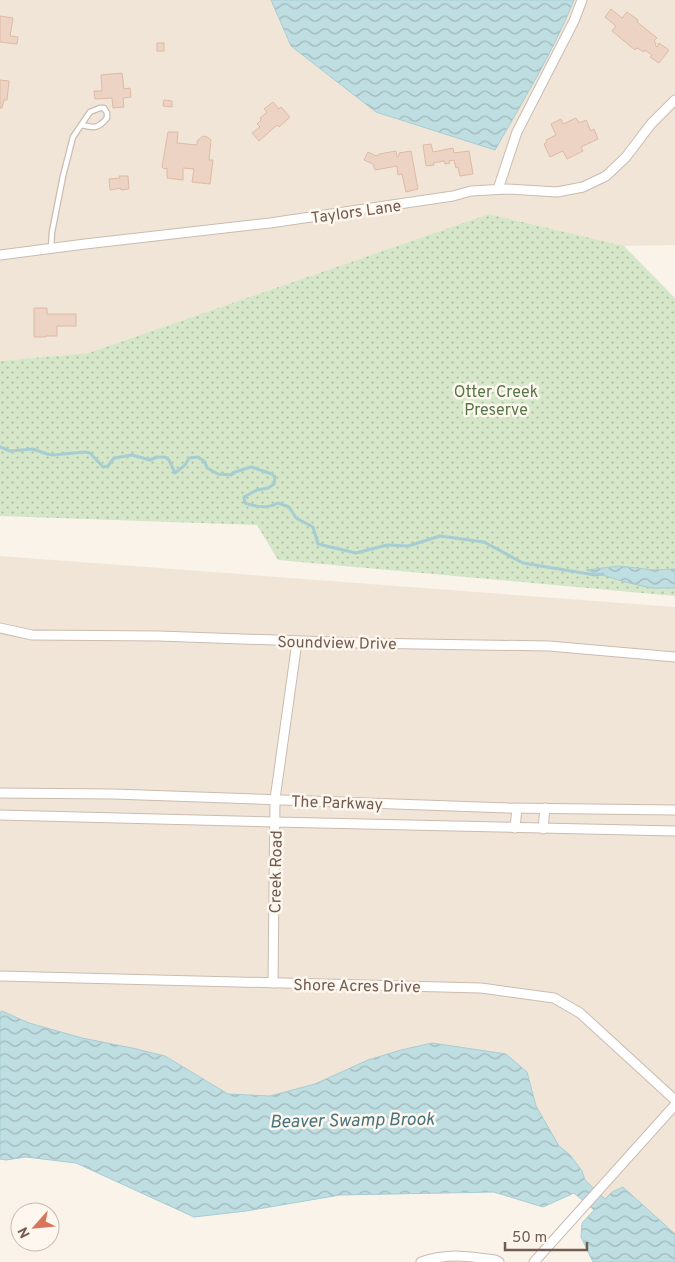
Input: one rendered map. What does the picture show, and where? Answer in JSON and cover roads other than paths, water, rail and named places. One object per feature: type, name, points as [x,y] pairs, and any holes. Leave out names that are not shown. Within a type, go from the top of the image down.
[{"type":"street","points":[[498,189],[517,132],[574,22],[582,0]]},
{"type":"street","name":"Taylors Lane","points":[[0,255],[270,223],[453,196],[471,191],[507,189],[557,192],[583,187],[606,176],[626,157],[651,124],[675,100]]},
{"type":"street","name":"Soundview Drive","points":[[0,628],[32,635],[160,636],[297,642],[548,646],[675,657]]},
{"type":"street","name":"Creek Road","points":[[273,983],[275,799],[297,642]]},
{"type":"street","name":"The Parkway","points":[[0,793],[112,794],[517,808],[675,810]]},
{"type":"street","points":[[515,828],[517,808]]},
{"type":"street","points":[[543,829],[544,808]]},
{"type":"street","name":"The Parkway","points":[[0,815],[675,831]]},
{"type":"street","name":"Shore Acres Drive","points":[[0,976],[481,988],[554,998],[580,1013],[675,1100]]},
{"type":"street","points":[[534,1262],[675,1105]]},
{"type":"street","points":[[421,1262],[435,1257],[465,1256],[499,1262]]},
{"type":"lane","points":[[51,248],[52,232],[67,156],[73,137],[81,125],[90,112],[104,108],[107,113],[108,118],[102,124],[93,128],[81,125]]},
{"type":"water","points":[[271,0],[574,0],[527,95],[495,150],[376,112],[291,46]]},
{"type":"water","points":[[620,566],[653,570],[675,569],[675,588],[651,588],[586,570]]},
{"type":"water","name":"Beaver Swamp Brook","points":[[2,1011],[29,1023],[82,1038],[165,1056],[228,1094],[270,1096],[315,1084],[368,1060],[432,1043],[506,1054],[527,1072],[536,1106],[559,1146],[570,1155],[582,1171],[585,1180],[605,1199],[612,1192],[623,1187],[675,1234],[675,1262],[593,1262],[581,1237],[582,1223],[594,1210],[574,1193],[543,1207],[494,1192],[340,1195],[246,1211],[194,1217],[76,1163],[26,1157],[0,1159],[0,1012]]},
{"type":"waterway","points":[[0,447],[10,451],[33,449],[53,455],[85,452],[90,453],[103,467],[108,466],[114,458],[132,455],[150,460],[157,457],[165,457],[169,460],[175,473],[185,465],[189,458],[198,457],[205,462],[207,468],[218,474],[231,475],[251,467],[272,474],[275,477],[274,484],[244,497],[245,503],[262,507],[278,503],[289,507],[296,518],[313,527],[318,544],[356,553],[387,545],[408,546],[440,536],[484,542],[523,563],[595,575],[603,574]]},
{"type":"park label","name":"Otter Creek Preserve","points":[[496,400]]}]
